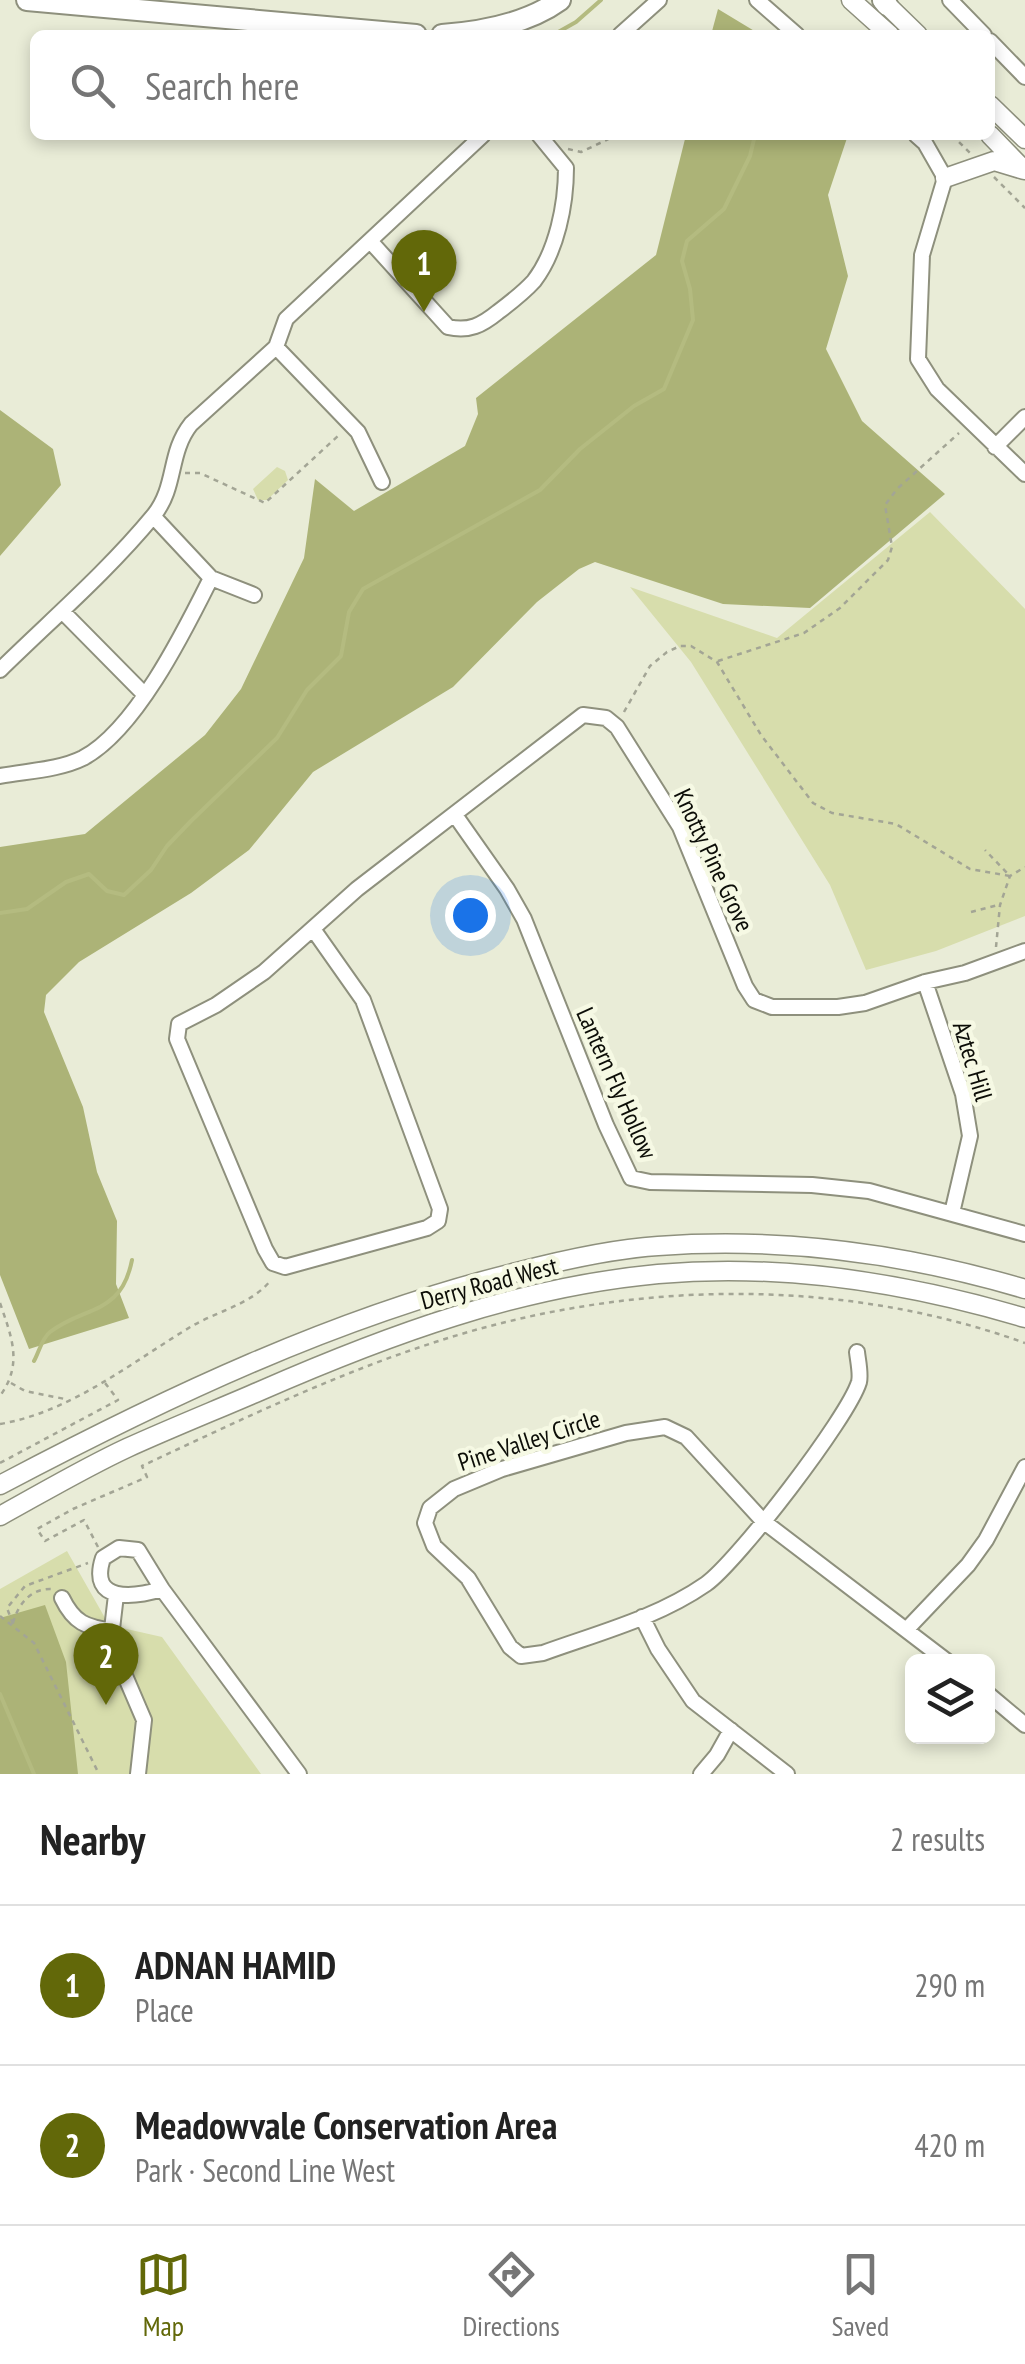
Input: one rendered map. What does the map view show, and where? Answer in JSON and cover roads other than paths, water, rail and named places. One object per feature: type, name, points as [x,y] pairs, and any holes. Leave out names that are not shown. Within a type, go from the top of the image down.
[{"type":"highway","points":[[28,0],[361,30]]},
{"type":"highway","points":[[487,30],[550,8],[560,0]]},
{"type":"main road","points":[[851,0],[886,30]]},
{"type":"main road","points":[[889,6],[913,30]]},
{"type":"main road","points":[[995,109],[1025,138]]},
{"type":"main road","points":[[995,140],[1025,170]]},
{"type":"main road","points":[[945,178],[994,162],[1025,170]]},
{"type":"main road","name":"Derry Road West","points":[[0,1485],[111,1427],[364,1317],[468,1284],[578,1257],[656,1246],[714,1244],[858,1252],[958,1269],[1025,1290]]},
{"type":"main road","name":"Derry Road West","points":[[0,1516],[124,1450],[364,1345],[465,1311],[584,1284],[660,1274],[738,1272],[854,1280],[952,1296],[1025,1318]]},
{"type":"street","points":[[626,30],[659,0]]},
{"type":"street","points":[[757,0],[791,30]]},
{"type":"street","points":[[950,0],[979,30]]},
{"type":"street","points":[[995,46],[1025,77]]},
{"type":"street","points":[[0,670],[64,612],[153,516],[169,492],[179,439],[276,347],[286,318],[478,140]]},
{"type":"street","points":[[922,140],[945,178],[922,256],[918,358],[936,389],[1025,474]]},
{"type":"street","points":[[371,242],[436,317],[448,326],[475,328],[534,281],[550,253],[566,168],[545,141]]},
{"type":"street","points":[[276,347],[351,424],[366,444],[382,482]]},
{"type":"street","points":[[995,447],[1025,416]]},
{"type":"street","points":[[153,516],[211,578],[254,595]]},
{"type":"street","points":[[0,776],[68,764],[85,757],[127,718],[171,658],[211,578]]},
{"type":"street","points":[[64,612],[144,694]]},
{"type":"street","name":"Knotty Pine Grove","points":[[455,816],[583,715],[600,716],[617,727],[680,827],[754,1000],[772,1007],[864,1004],[1025,951]]},
{"type":"street","points":[[313,929],[363,1000],[440,1209],[438,1222],[427,1228],[281,1267],[273,1263],[265,1250],[177,1039],[179,1024],[240,989],[357,889],[455,816]]},
{"type":"street","name":"Lantern Fly Hollow","points":[[455,816],[524,919],[606,1125],[632,1178],[650,1182],[868,1191],[1025,1234]]},
{"type":"street","name":"Aztec Hill","points":[[925,982],[963,1094],[968,1121],[968,1146],[952,1213]]},
{"type":"street","points":[[857,1352],[860,1380],[836,1425],[763,1520],[939,1654]]},
{"type":"street","name":"Pine Valley Circle","points":[[665,1427],[686,1437],[763,1520],[708,1582],[670,1606],[642,1617],[521,1656],[510,1648],[468,1578],[434,1546],[426,1523],[430,1508],[454,1488],[626,1433],[665,1427]]},
{"type":"street","points":[[908,1628],[968,1566],[1025,1467]]},
{"type":"street","points":[[162,1589],[138,1596],[116,1595],[102,1582],[103,1558],[119,1548],[138,1550],[162,1589],[299,1774]]},
{"type":"street","points":[[116,1595],[112,1631],[117,1657],[144,1720],[138,1774]]},
{"type":"street","points":[[62,1598],[72,1618],[82,1626],[112,1631]]},
{"type":"street","points":[[642,1617],[658,1650],[693,1701],[787,1774]]},
{"type":"street","points":[[995,1700],[1025,1725]]},
{"type":"street","points":[[701,1774],[718,1755],[731,1730]]},
{"type":"waterway","points":[[562,30],[601,0]]},
{"type":"waterway","points":[[0,913],[27,909],[66,882],[89,874],[107,891],[124,895],[151,870],[191,821],[277,738],[307,690],[341,656],[349,612],[363,589],[540,490],[580,449],[634,406],[664,389],[693,320],[682,261],[687,241],[724,209],[754,140]]},
{"type":"waterway","points":[[34,1361],[50,1332],[100,1307],[119,1291],[132,1260]]},
{"type":"waterway","points":[[0,1694],[34,1774]]},
{"type":"place","name":"ADNAN HAMID","points":[[424,312]]},
{"type":"place","name":"Meadowvale Conservation Area","points":[[106,1705]]}]
